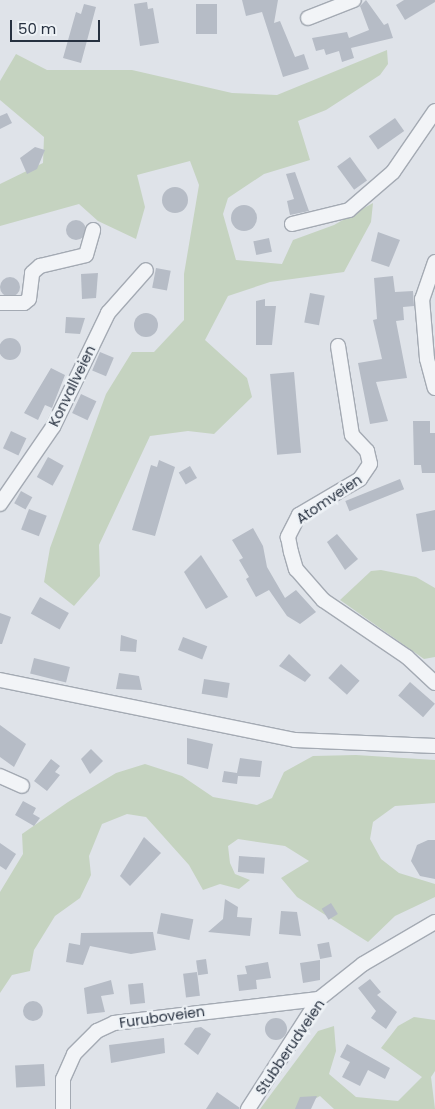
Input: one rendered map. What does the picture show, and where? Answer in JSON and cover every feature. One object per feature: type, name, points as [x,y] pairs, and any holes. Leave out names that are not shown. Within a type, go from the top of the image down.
[{"type":"street","points":[[308,18],[354,0]]},
{"type":"street","points":[[292,224],[349,210],[393,172],[435,112]]},
{"type":"street","points":[[0,303],[24,303],[29,299],[32,273],[40,266],[86,256],[93,230]]},
{"type":"street","points":[[435,262],[422,299],[427,359],[435,388]]},
{"type":"street","name":"Konvallveien","points":[[0,504],[53,427],[108,314],[146,270]]},
{"type":"street","name":"Atomveien","points":[[338,346],[352,435],[367,451],[370,464],[360,479],[299,515],[288,537],[291,552],[296,569],[323,600],[407,657],[435,683]]},
{"type":"street","points":[[0,680],[295,740],[435,746]]},
{"type":"street","points":[[0,776],[22,786]]},
{"type":"street","name":"Stubberudveien","points":[[248,1109],[319,999],[363,964],[435,922]]},
{"type":"street","name":"Furuboveien","points":[[63,1109],[63,1079],[74,1054],[97,1031],[114,1023],[319,999]]},
{"type":"green space","points":[[387,50],[388,64],[380,75],[326,110],[298,121],[310,160],[264,174],[228,198],[223,214],[236,260],[282,264],[293,240],[334,225],[373,203],[371,222],[344,272],[270,282],[228,296],[205,340],[247,378],[252,397],[214,434],[188,431],[150,436],[99,545],[100,576],[74,606],[44,582],[50,548],[106,394],[132,352],[154,352],[184,320],[184,274],[199,185],[190,161],[137,175],[145,207],[136,239],[98,221],[79,204],[0,226],[0,184],[43,163],[44,137],[0,100],[0,81],[16,54],[47,70],[132,70],[232,93],[277,95]]},
{"type":"green space","points":[[381,570],[416,577],[435,588],[435,657],[424,659],[340,600],[371,571]]},
{"type":"green space","points":[[356,755],[435,760],[435,803],[395,806],[373,822],[370,839],[381,859],[399,873],[435,884],[435,897],[395,916],[368,942],[297,897],[281,878],[309,861],[285,846],[238,839],[228,846],[230,863],[235,874],[250,880],[239,889],[220,884],[203,890],[189,865],[146,817],[127,814],[102,824],[89,856],[91,875],[80,898],[55,916],[34,950],[30,971],[12,975],[0,993],[0,892],[23,854],[22,834],[68,802],[116,773],[145,764],[182,776],[213,797],[257,805],[272,798],[284,772],[313,756]]},
{"type":"green space","points":[[414,1017],[435,1020],[435,1071],[431,1077],[435,1109],[334,1109],[320,1096],[297,1109],[260,1109],[318,1031],[334,1026],[336,1051],[329,1074],[356,1097],[398,1101],[422,1077],[381,1048],[398,1026]]},
{"type":"building","points":[[242,0],[278,0],[274,23],[280,21],[295,57],[304,54],[309,69],[283,77],[262,12],[246,16]]},
{"type":"building","points":[[366,0],[384,25],[388,23],[393,38],[351,48],[354,58],[342,62],[339,51],[326,55],[324,49],[316,51],[312,38],[347,32],[349,38],[369,30],[360,6]]},
{"type":"building","points":[[404,0],[435,0],[435,2],[405,20],[396,5]]},
{"type":"building","points":[[147,2],[148,9],[153,8],[159,43],[140,46],[134,4]]},
{"type":"building","points":[[84,4],[96,7],[81,63],[63,58],[76,12],[81,14]]},
{"type":"building","points":[[196,4],[217,4],[217,34],[196,34]]},
{"type":"building","points":[[7,113],[12,123],[0,129],[0,116]]},
{"type":"building","points":[[395,118],[404,131],[378,149],[369,136]]},
{"type":"building","points":[[35,147],[45,150],[37,169],[27,174],[20,158]]},
{"type":"building","points":[[350,157],[367,180],[354,190],[337,166]]},
{"type":"building","points":[[295,172],[309,211],[290,215],[287,201],[294,199],[286,174]]},
{"type":"building","points":[[175,187],[184,191],[188,200],[184,209],[175,213],[166,209],[162,200],[166,191]]},
{"type":"building","points":[[244,205],[253,209],[257,218],[253,227],[244,231],[235,227],[231,218],[235,209]]},
{"type":"building","points":[[76,220],[83,223],[86,230],[83,237],[76,240],[69,237],[66,230],[69,223]]},
{"type":"building","points":[[378,232],[400,240],[389,267],[371,261]]},
{"type":"building","points":[[269,238],[272,252],[256,255],[253,241]]},
{"type":"building","points":[[156,268],[171,271],[167,290],[152,288]]},
{"type":"building","points":[[98,273],[96,298],[82,299],[81,274]]},
{"type":"building","points":[[393,276],[395,292],[413,291],[414,306],[403,307],[404,320],[396,321],[407,378],[376,382],[388,421],[370,424],[358,363],[382,359],[373,320],[377,319],[374,278]]},
{"type":"building","points":[[10,277],[17,280],[20,287],[17,294],[10,297],[3,294],[0,287],[3,280]]},
{"type":"building","points":[[310,293],[325,296],[319,325],[304,322]]},
{"type":"building","points":[[265,299],[265,306],[276,306],[272,345],[256,345],[256,301]]},
{"type":"building","points":[[146,313],[154,317],[158,325],[154,333],[146,337],[138,333],[134,325],[138,317]]},
{"type":"building","points":[[66,317],[85,318],[80,334],[65,333]]},
{"type":"building","points":[[10,338],[20,345],[21,349],[14,359],[10,360],[0,353],[-1,349],[6,339]]},
{"type":"building","points":[[100,352],[114,358],[106,376],[92,370]]},
{"type":"building","points":[[51,368],[65,375],[52,408],[45,405],[38,420],[24,413]]},
{"type":"building","points":[[294,372],[301,453],[277,455],[270,374]]},
{"type":"building","points":[[81,394],[96,401],[88,420],[72,413]]},
{"type":"building","points":[[413,421],[430,421],[430,433],[435,433],[435,473],[422,473],[421,465],[414,465]]},
{"type":"building","points":[[11,431],[26,438],[18,455],[3,448]]},
{"type":"building","points":[[48,457],[64,466],[53,486],[37,477]]},
{"type":"building","points":[[159,460],[175,467],[155,536],[132,530],[151,465],[157,467]]},
{"type":"building","points":[[190,466],[197,478],[186,485],[179,472]]},
{"type":"building","points":[[400,479],[404,489],[349,511],[345,501]]},
{"type":"building","points":[[21,491],[32,497],[26,510],[14,503]]},
{"type":"building","points":[[29,509],[47,516],[39,536],[21,530]]},
{"type":"building","points":[[435,510],[435,550],[422,552],[416,514]]},
{"type":"building","points":[[253,528],[263,546],[267,567],[285,598],[296,590],[316,612],[300,624],[287,616],[269,590],[256,597],[246,579],[249,577],[239,560],[243,558],[232,540]]},
{"type":"building","points":[[337,534],[358,559],[345,570],[327,542]]},
{"type":"building","points":[[201,555],[228,597],[206,609],[184,572]]},
{"type":"building","points":[[40,597],[69,613],[60,630],[31,614]]},
{"type":"building","points":[[0,613],[11,617],[2,644],[0,644]]},
{"type":"building","points":[[121,635],[137,640],[136,652],[120,651]]},
{"type":"building","points":[[183,637],[207,646],[202,659],[178,650]]},
{"type":"building","points":[[289,654],[311,675],[305,682],[279,666]]},
{"type":"building","points":[[34,658],[70,667],[66,682],[30,674]]},
{"type":"building","points":[[341,664],[360,681],[347,695],[328,678]]},
{"type":"building","points":[[119,673],[139,676],[142,690],[116,689]]},
{"type":"building","points":[[204,679],[230,683],[227,698],[202,694]]},
{"type":"building","points":[[410,682],[435,704],[423,717],[398,696]]},
{"type":"building","points":[[0,725],[26,744],[14,767],[0,757]]},
{"type":"building","points":[[187,738],[213,744],[208,769],[187,764]]},
{"type":"building","points":[[91,749],[103,761],[90,774],[81,759]]},
{"type":"building","points":[[240,758],[262,761],[260,777],[238,776],[237,784],[222,782],[224,771],[237,773]]},
{"type":"building","points":[[51,759],[60,766],[55,772],[60,775],[47,791],[34,781]]},
{"type":"building","points":[[23,801],[36,808],[33,814],[40,818],[34,826],[15,815]]},
{"type":"building","points":[[144,837],[161,853],[130,886],[120,876]]},
{"type":"building","points":[[428,840],[435,840],[435,879],[420,876],[411,861],[417,845]]},
{"type":"building","points":[[0,843],[16,854],[6,870],[0,866]]},
{"type":"building","points":[[239,856],[265,858],[264,874],[238,872]]},
{"type":"building","points":[[225,899],[238,907],[237,917],[252,918],[250,936],[208,932],[223,919]]},
{"type":"building","points":[[331,903],[338,914],[329,920],[322,909]]},
{"type":"building","points":[[281,911],[297,912],[301,936],[279,934]]},
{"type":"building","points":[[161,913],[193,919],[189,940],[157,934]]},
{"type":"building","points":[[153,932],[156,950],[131,954],[90,946],[83,965],[66,962],[69,943],[80,945],[81,933]]},
{"type":"building","points":[[329,942],[332,957],[320,959],[317,944]]},
{"type":"building","points":[[206,959],[208,974],[198,975],[196,960]]},
{"type":"building","points":[[320,960],[320,980],[303,983],[300,963]]},
{"type":"building","points":[[268,962],[271,978],[256,980],[257,989],[239,991],[237,975],[247,974],[245,966]]},
{"type":"building","points":[[197,972],[200,996],[186,998],[183,974]]},
{"type":"building","points":[[370,979],[381,992],[377,995],[397,1012],[386,1029],[371,1018],[376,1011],[358,988]]},
{"type":"building","points":[[111,980],[114,994],[101,996],[105,1012],[87,1014],[84,988]]},
{"type":"building","points":[[143,983],[145,1003],[130,1004],[128,985]]},
{"type":"building","points":[[29,1001],[37,1001],[43,1007],[43,1015],[37,1021],[29,1021],[23,1015],[23,1007]]},
{"type":"building","points":[[276,1018],[284,1021],[287,1029],[284,1037],[276,1040],[268,1037],[265,1029],[268,1021]]},
{"type":"building","points":[[201,1027],[211,1034],[198,1055],[184,1044],[195,1028]]},
{"type":"building","points":[[164,1038],[165,1053],[111,1063],[109,1045]]},
{"type":"building","points":[[347,1044],[390,1068],[385,1079],[368,1070],[360,1086],[342,1077],[350,1062],[340,1057]]},
{"type":"building","points":[[44,1064],[45,1086],[16,1087],[15,1066]]},
{"type":"building","points":[[217,1092],[240,1108],[206,1109]]},
{"type":"building","points":[[317,1096],[311,1109],[295,1109],[300,1097]]}]
